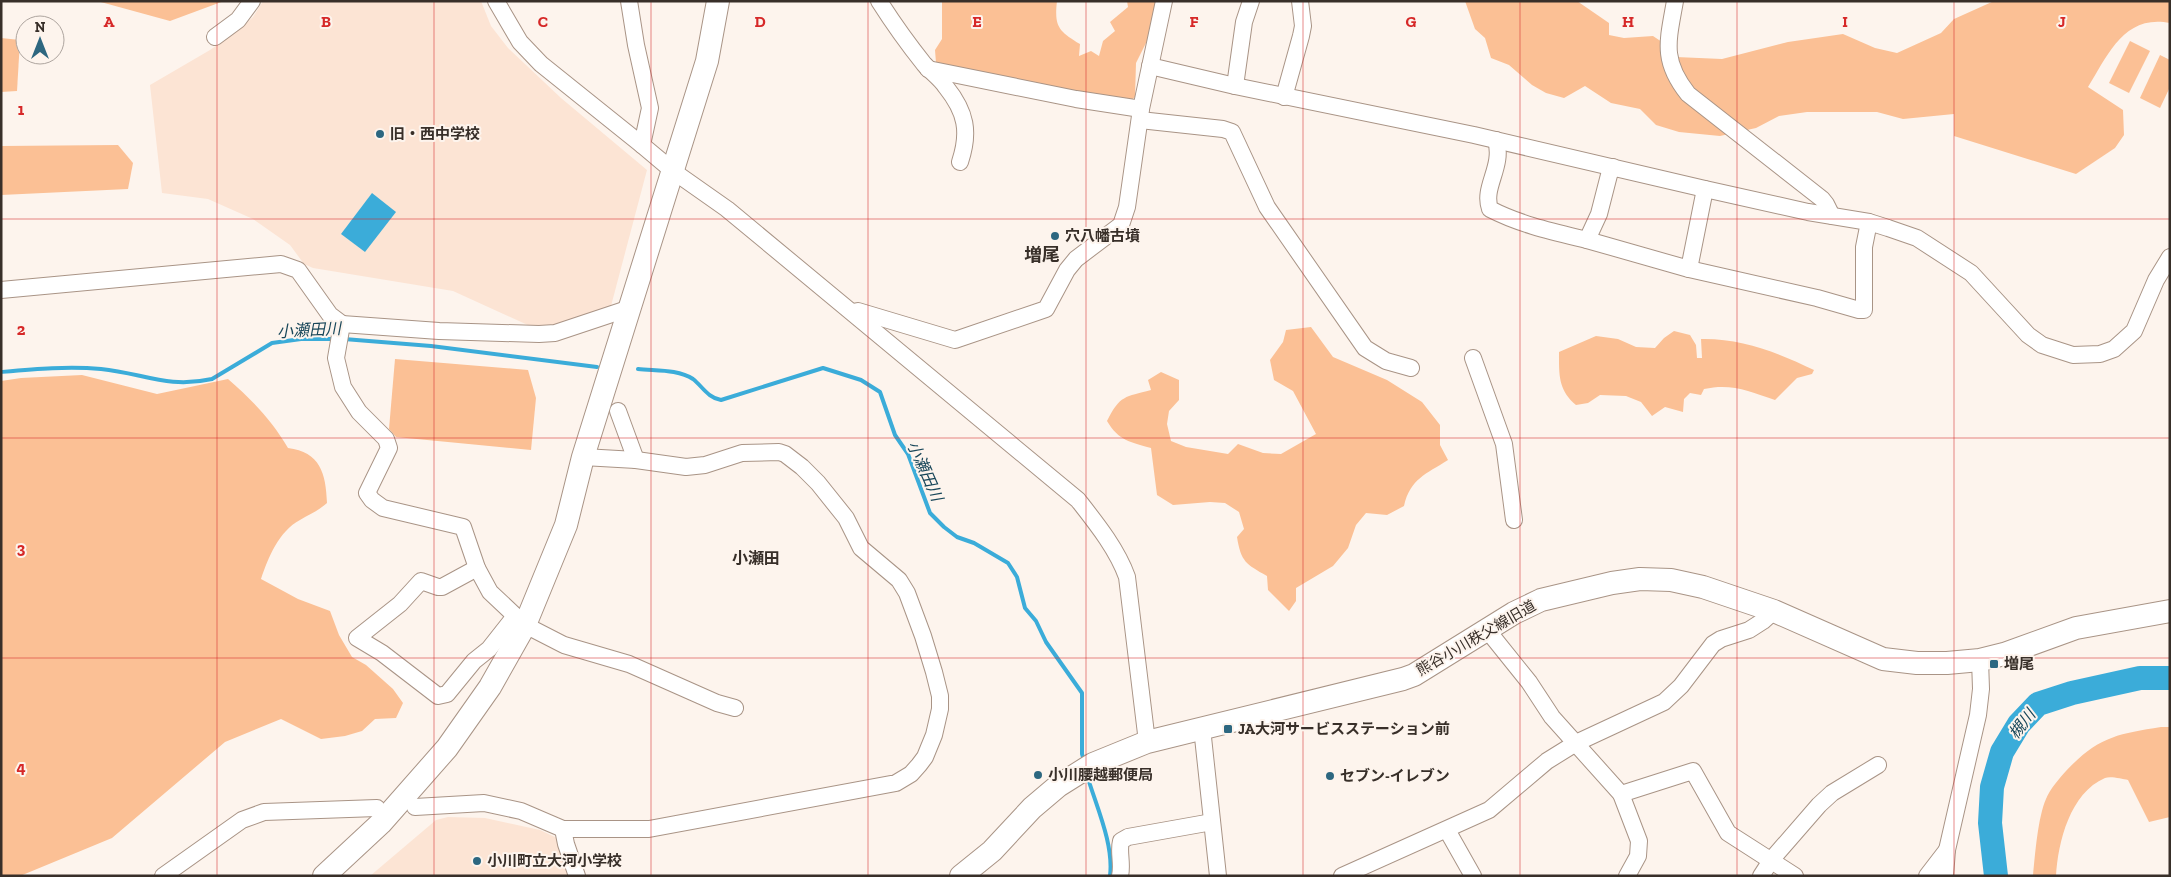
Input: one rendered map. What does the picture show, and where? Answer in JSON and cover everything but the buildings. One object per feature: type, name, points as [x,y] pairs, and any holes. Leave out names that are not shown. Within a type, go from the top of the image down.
[{"type":"street","points":[[215,37],[238,20],[252,1]]},
{"type":"street","points":[[496,1],[520,42],[541,64],[673,171],[728,209],[1078,500],[1097,524],[1122,564],[1127,578],[1147,742]]},
{"type":"street","points":[[630,1],[636,45],[650,108],[642,145]]},
{"type":"street","points":[[324,876],[381,823],[447,748],[490,688],[566,525],[583,457],[707,61],[718,1]]},
{"type":"street","points":[[879,1],[894,26],[928,69],[946,86],[963,113],[966,133],[965,147],[960,162]]},
{"type":"street","points":[[851,313],[858,311],[956,340],[1046,309],[1067,270],[1076,259],[1121,225],[1127,206],[1141,115],[1164,1]]},
{"type":"street","points":[[1235,86],[1244,22],[1251,1]]},
{"type":"street","points":[[1284,96],[1301,36],[1300,1]]},
{"type":"street","points":[[1676,1],[1668,41],[1669,62],[1680,83],[1688,94],[1822,199],[1832,216]]},
{"type":"street","points":[[1150,66],[1235,86],[1496,140],[1704,189],[1869,222],[1917,238],[1971,273],[2028,335],[2042,345],[2073,355],[2100,354],[2114,349],[2134,331],[2156,280],[2170,257]]},
{"type":"street","points":[[928,69],[1076,99],[1141,115],[1232,132],[1267,207],[1365,348],[1386,361],[1411,368]]},
{"type":"street","points":[[1496,140],[1499,156],[1487,202],[1490,209],[1507,218],[1539,229],[1587,240],[1689,269],[1773,287],[1859,310],[1864,310],[1864,247],[1869,222]]},
{"type":"street","points":[[1587,240],[1599,214],[1609,175],[1613,167]]},
{"type":"street","points":[[1689,269],[1704,189]]},
{"type":"street","points":[[1,290],[281,264],[298,270],[330,314],[342,324],[439,331],[539,334],[555,333],[630,308]]},
{"type":"street","points":[[342,324],[336,358],[343,387],[359,412],[386,439],[390,448],[367,493],[372,500],[383,508],[463,527],[477,568],[490,592],[520,621],[564,645],[629,664],[717,703],[735,708]]},
{"type":"street","points":[[1473,358],[1504,444],[1514,520]]},
{"type":"street","points":[[618,411],[636,460]]},
{"type":"street","points":[[415,807],[484,804],[521,811],[563,829],[649,829],[896,783],[911,774],[925,758],[934,735],[940,709],[940,696],[923,636],[907,593],[899,580],[862,548],[846,518],[818,483],[802,467],[785,454],[764,451],[742,453],[705,465],[686,467],[636,460],[583,457]]},
{"type":"street","points":[[477,568],[438,587],[421,581],[400,604],[357,638],[382,653],[438,696],[447,694],[474,661],[520,621]]},
{"type":"street","name":"熊谷小川秩父線旧道","points":[[961,876],[992,851],[1032,808],[1058,786],[1093,764],[1147,742],[1403,679],[1414,675],[1514,614],[1550,597],[1612,583],[1640,579],[1681,582],[1774,611],[1837,636],[1869,653],[1896,662],[1947,663],[1980,660],[2004,654],[2076,628],[2170,610]]},
{"type":"street","points":[[1342,876],[1489,810],[1547,761],[1576,743],[1664,702],[1681,686],[1713,644],[1721,639],[1749,630],[1774,611]]},
{"type":"street","points":[[1488,631],[1529,682],[1552,717],[1621,794],[1639,841],[1638,856],[1627,876]]},
{"type":"street","points":[[1945,876],[1948,850],[1978,715],[1981,689],[1980,660]]},
{"type":"street","points":[[1202,728],[1218,876]]},
{"type":"street","points":[[1761,876],[1772,859],[1832,793],[1878,764]]},
{"type":"street","points":[[1621,794],[1693,771],[1728,833],[1772,859],[1795,876]]},
{"type":"street","points":[[162,876],[242,820],[264,812],[377,808]]},
{"type":"street","points":[[1120,876],[1122,868],[1119,847],[1121,841],[1128,837],[1212,822]]},
{"type":"street","points":[[563,829],[576,876]]},
{"type":"street","points":[[1447,830],[1473,876]]},
{"type":"street","points":[[1927,876],[1948,850]]},
{"type":"shaded area","points":[[97,1],[224,1],[170,21]]},
{"type":"shaded area","name":"旧・西中学校","points":[[263,1],[481,1],[491,26],[508,48],[561,98],[647,170],[611,306],[565,324],[530,326],[453,291],[313,268],[304,264],[290,245],[253,219],[208,199],[162,193],[150,85],[210,50],[239,30],[253,17]]},
{"type":"shaded area","points":[[942,1],[1057,1],[1057,23],[1063,32],[1080,44],[1079,56],[1091,51],[1099,56],[1103,41],[1115,31],[1110,22],[1128,7],[1127,1],[1158,1],[1151,33],[1136,63],[1135,97],[1129,102],[936,63],[935,50],[942,39]]},
{"type":"shaded area","points":[[1465,1],[1577,1],[1609,23],[1609,35],[1624,38],[1653,36],[1662,42],[1676,57],[1722,59],[1788,42],[1843,34],[1875,48],[1897,53],[1941,33],[1954,19],[1994,1],[2170,1],[2170,23],[2154,22],[2141,25],[2129,31],[2119,40],[2103,62],[2088,87],[2123,110],[2124,135],[2115,148],[2076,174],[1954,136],[1954,114],[1903,119],[1877,112],[1807,112],[1779,116],[1756,128],[1720,136],[1679,132],[1656,125],[1640,109],[1611,103],[1585,86],[1564,98],[1546,93],[1532,85],[1509,65],[1491,58],[1485,38],[1475,29]]},
{"type":"shaded area","points":[[1,38],[15,39],[15,65],[19,65],[17,91],[1,92]]},
{"type":"shaded area","points":[[2130,41],[2150,51],[2129,93],[2109,83]]},
{"type":"shaded area","points":[[2160,55],[2170,60],[2170,87],[2160,108],[2140,98]]},
{"type":"shaded area","points":[[118,145],[133,163],[128,189],[1,195],[1,146]]},
{"type":"shaded area","points":[[1311,327],[1333,357],[1387,380],[1422,402],[1440,425],[1440,445],[1448,460],[1415,483],[1410,489],[1404,506],[1387,515],[1366,513],[1356,525],[1348,548],[1333,566],[1296,588],[1296,601],[1289,611],[1268,590],[1267,576],[1249,565],[1240,552],[1237,537],[1244,529],[1239,512],[1225,503],[1210,502],[1173,505],[1157,495],[1151,448],[1121,437],[1111,428],[1107,421],[1116,406],[1124,398],[1151,390],[1148,380],[1161,372],[1179,380],[1179,400],[1169,411],[1167,424],[1171,441],[1186,447],[1228,454],[1238,444],[1263,453],[1281,454],[1316,434],[1293,391],[1274,380],[1270,360],[1283,342],[1286,330]]},
{"type":"shaded area","points":[[1674,331],[1690,335],[1696,345],[1697,358],[1702,358],[1701,339],[1716,339],[1759,348],[1814,370],[1812,374],[1797,378],[1775,400],[1731,387],[1714,387],[1704,389],[1701,395],[1690,393],[1684,399],[1683,412],[1665,407],[1652,416],[1641,402],[1626,396],[1600,395],[1588,403],[1576,405],[1566,393],[1561,381],[1559,352],[1596,336],[1618,339],[1636,347],[1655,348]]},
{"type":"shaded area","points":[[395,359],[528,370],[536,398],[531,450],[396,437],[389,429]]},
{"type":"shaded area","points":[[82,375],[157,394],[228,379],[261,411],[288,448],[299,450],[314,459],[323,473],[327,503],[286,531],[275,546],[261,579],[298,599],[330,611],[339,635],[352,657],[366,665],[393,689],[403,703],[396,718],[375,719],[362,731],[345,736],[321,739],[281,719],[225,742],[112,838],[20,876],[1,876],[1,381],[21,378]]},
{"type":"shaded area","points":[[2170,727],[2170,817],[2149,822],[2128,780],[2107,777],[2093,785],[2083,795],[2068,820],[2060,848],[2056,876],[2033,876],[2037,836],[2043,807],[2060,777],[2088,751],[2109,739],[2132,732]]},
{"type":"shaded area","name":"小川町立大河小学校","points":[[448,817],[485,818],[540,830],[557,838],[571,876],[370,876],[436,820]]},
{"type":"water","points":[[372,193],[396,212],[365,252],[341,234]]},
{"type":"waterway","name":"小瀬田川","points":[[1,372],[51,368],[89,368],[168,381],[196,382],[212,379],[272,343],[301,339],[334,339]]},
{"type":"waterway","name":"小瀬田川","points":[[344,339],[431,346],[597,367]]},
{"type":"waterway","name":"小瀬田川","points":[[638,369],[680,373],[693,379],[709,394],[721,400],[823,368],[861,380],[880,392],[895,435],[908,454],[930,513],[957,537],[974,543],[1008,563],[1017,577],[1025,608],[1036,621],[1046,642],[1082,693],[1082,754],[1084,761]]},
{"type":"waterway","name":"槻川","points":[[1996,876],[1990,823],[1992,787],[2002,752],[2019,724],[2038,704],[2072,693],[2140,678],[2170,678]]},
{"type":"waterway","name":"小瀬田川","points":[[1087,775],[1107,838],[1111,864],[1110,876]]},
{"type":"place","name":"旧・西中学校","points":[[380,134]]},
{"type":"place","name":"穴八幡古墳","points":[[1055,236]]},
{"type":"place","name":"増尾","points":[[1994,664]]},
{"type":"place","name":"JA大河サービスステーション前","points":[[1228,729]]},
{"type":"place","name":"小川腰越郵便局","points":[[1038,775]]},
{"type":"place","name":"セブン-イレブン","points":[[1330,776]]},
{"type":"place","name":"小川町立大河小学校","points":[[477,861]]},
{"type":"district","name":"増尾","points":[[1042,255]]},
{"type":"district","name":"小瀬田","points":[[756,558]]}]
